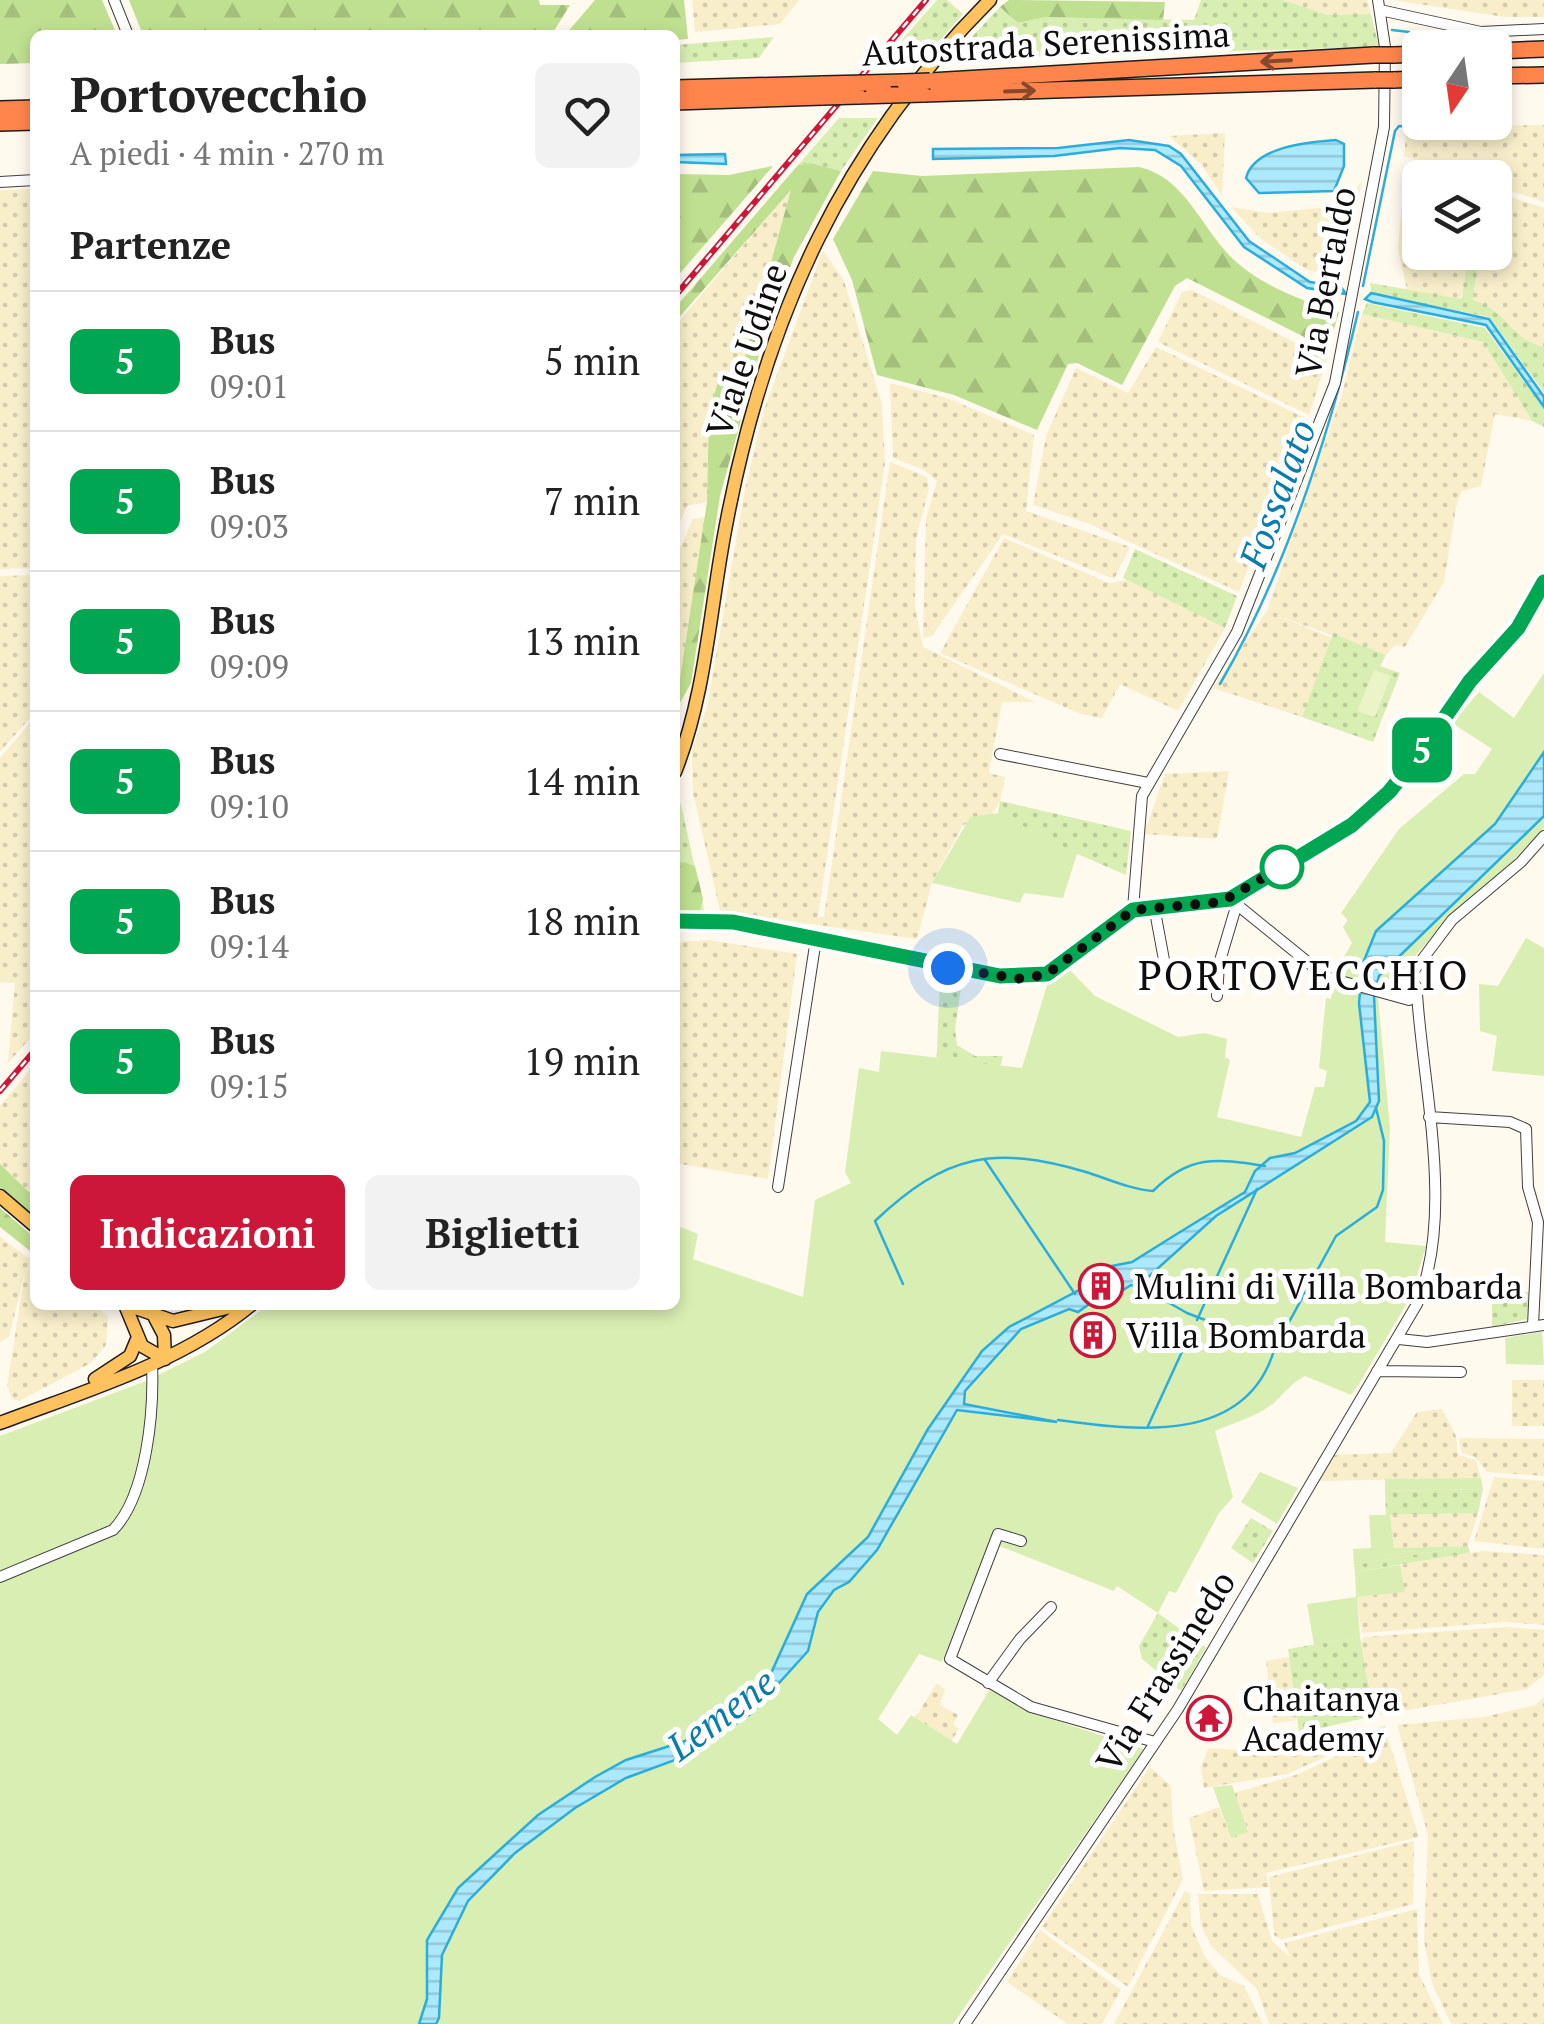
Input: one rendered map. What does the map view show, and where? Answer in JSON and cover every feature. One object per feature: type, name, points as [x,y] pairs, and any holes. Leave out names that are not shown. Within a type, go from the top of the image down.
[{"type":"highway","points":[[1512,50],[1544,49]]},
{"type":"highway","name":"Autostrada Serenissima","points":[[862,90],[892,95],[926,87],[1402,54]]},
{"type":"highway","points":[[1512,75],[1544,74]]},
{"type":"highway","name":"Autostrada Serenissima","points":[[680,88],[823,91],[862,90],[904,82],[926,87],[1402,80]]},
{"type":"highway","name":"Autostrada Serenissima","points":[[680,102],[823,91]]},
{"type":"highway","points":[[0,109],[30,108]]},
{"type":"highway","points":[[0,123],[30,122]]},
{"type":"main road","name":"Viale Udine","points":[[680,756],[706,658],[726,522],[752,403],[790,298],[866,148],[928,67],[990,0]]},
{"type":"main road","points":[[0,1196],[30,1222]]},
{"type":"main road","points":[[128,1310],[142,1346],[158,1362]]},
{"type":"main road","points":[[137,1310],[155,1318],[194,1320],[224,1310]]},
{"type":"main road","points":[[0,1422],[158,1362],[228,1324],[245,1310]]},
{"type":"main road","points":[[155,1318],[164,1334],[158,1362]]},
{"type":"main road","points":[[57,1402],[130,1356],[138,1337]]},
{"type":"street","points":[[114,0],[126,30]]},
{"type":"street","points":[[1379,5],[1481,32],[1544,29]]},
{"type":"street","name":"Via Bertaldo","points":[[1133,906],[1142,796],[1236,632],[1330,398],[1385,112],[1379,5]]},
{"type":"street","points":[[0,182],[30,180]]},
{"type":"street","points":[[680,921],[733,922],[1022,979],[1047,974],[1066,963],[1133,906],[1233,903],[1352,825],[1389,792],[1454,704],[1518,628],[1544,582]]},
{"type":"street","points":[[1000,754],[1148,782]]},
{"type":"street","points":[[1403,992],[1452,920],[1522,862],[1544,836]]},
{"type":"street","points":[[1233,903],[1326,978],[1379,993],[1417,991]]},
{"type":"street","points":[[1217,996],[1219,964],[1233,903]]},
{"type":"street","points":[[1154,906],[1167,976]]},
{"type":"street","points":[[778,1187],[816,939]]},
{"type":"street","name":"Via Frassinedo","points":[[965,2024],[1156,1742],[1399,1338],[1425,1286],[1430,1263],[1429,1117],[1418,966]]},
{"type":"street","points":[[1403,992],[1419,1015]]},
{"type":"street","points":[[1399,1338],[1427,1342],[1538,1325],[1538,1222],[1528,1187],[1526,1128],[1510,1122],[1429,1117]]},
{"type":"street","points":[[0,1577],[113,1530],[124,1519],[150,1436],[158,1362]]},
{"type":"street","points":[[1377,1371],[1462,1372]]},
{"type":"street","points":[[1020,1542],[998,1534],[949,1656],[1031,1707],[1156,1742]]},
{"type":"street","points":[[988,1683],[1020,1638],[1051,1607]]},
{"type":"shaded area","points":[[692,0],[799,0],[780,24],[695,32]]},
{"type":"shaded area","points":[[1283,0],[1367,0],[1371,14],[1328,15]]},
{"type":"shaded area","points":[[1392,0],[1544,0],[1544,17],[1505,17]]},
{"type":"shaded area","points":[[1544,125],[1544,202],[1512,192],[1512,160],[1417,160],[1404,156],[1405,140],[1512,140],[1512,126]]},
{"type":"shaded area","points":[[1225,133],[1222,196],[1201,164],[1169,136]]},
{"type":"shaded area","points":[[1362,181],[1347,255],[1333,275],[1307,270],[1261,239],[1231,207],[1269,213],[1344,205]]},
{"type":"shaded area","points":[[792,188],[739,378],[718,382],[709,412],[707,502],[687,506],[680,522],[680,320]]},
{"type":"shaded area","points":[[30,189],[30,568],[0,569],[0,190]]},
{"type":"shaded area","points":[[1512,198],[1544,208],[1544,347],[1526,344],[1512,327],[1473,300],[1477,270],[1512,270]]},
{"type":"shaded area","points":[[1402,202],[1402,268],[1398,250]]},
{"type":"shaded area","points":[[823,250],[844,281],[882,404],[885,463],[818,917],[824,917],[890,462],[927,477],[929,489],[916,539],[915,607],[923,647],[1035,702],[1002,702],[989,773],[1005,777],[1000,801],[991,816],[963,825],[932,883],[917,939],[720,911],[693,793],[692,750],[707,707],[745,490],[764,410]]},
{"type":"shaded area","points":[[1402,270],[1466,270],[1462,300],[1407,290]]},
{"type":"shaded area","points":[[1192,290],[1327,359],[1309,415],[1158,342],[1182,292]]},
{"type":"shaded area","points":[[1362,314],[1483,342],[1532,421],[1495,414],[1481,486],[1462,491],[1456,507],[1444,582],[1405,647],[1395,645],[1386,655],[1276,615],[1332,638],[1302,717],[1213,688],[1267,611],[1342,394]]},
{"type":"shaded area","points":[[1156,347],[1307,419],[1239,592],[1090,524],[1033,505],[1046,436],[1076,368],[1128,393]]},
{"type":"shaded area","points":[[890,383],[947,398],[1034,435],[1026,511],[1130,547],[1114,579],[1003,534],[932,636],[923,638],[926,518],[937,481],[922,469],[893,458]]},
{"type":"shaded area","points":[[705,517],[680,685],[680,549],[693,519]]},
{"type":"shaded area","points":[[1004,538],[1109,583],[1127,580],[1225,628],[1178,711],[1120,684],[1102,718],[1081,714],[940,653]]},
{"type":"shaded area","points":[[30,575],[30,718],[0,752],[0,576]]},
{"type":"shaded area","points":[[30,723],[30,1039],[8,1063],[15,983],[0,982],[0,758]]},
{"type":"shaded area","points":[[1229,771],[1217,839],[1144,834],[1165,774]]},
{"type":"shaded area","points":[[709,940],[797,954],[768,1179],[680,1164],[680,942]]},
{"type":"shaded area","points":[[30,1070],[30,1193],[0,1164],[0,1106]]},
{"type":"shaded area","points":[[0,1237],[30,1259],[30,1310],[100,1310],[108,1316],[106,1345],[91,1363],[19,1401],[12,1399],[7,1386],[25,1272],[9,1337],[0,1342]]},
{"type":"shaded area","points":[[1512,1380],[1544,1380],[1544,1426],[1512,1426]]},
{"type":"shaded area","points":[[1442,1409],[1456,1436],[1458,1455],[1476,1460],[1481,1478],[1318,1481],[1333,1455],[1391,1453],[1417,1412]]},
{"type":"shaded area","points":[[1459,1438],[1544,1439],[1544,1476],[1487,1472],[1475,1457],[1462,1453]]},
{"type":"shaded area","points":[[1494,1477],[1544,1481],[1544,1549],[1474,1541]]},
{"type":"shaded area","points":[[1478,1513],[1468,1546],[1394,1548],[1390,1515]]},
{"type":"shaded area","points":[[1483,1551],[1544,1555],[1544,1625],[1506,1622],[1362,1633],[1356,1597],[1404,1592],[1400,1565]]},
{"type":"shaded area","points":[[1507,1627],[1544,1630],[1544,1675],[1527,1689],[1374,1716],[1361,1641],[1364,1637]]},
{"type":"shaded area","points":[[1289,1657],[1297,1720],[1273,1723],[1266,1661]]},
{"type":"shaded area","points":[[937,1683],[945,1690],[940,1705],[958,1715],[953,1724],[959,1729],[941,1757],[905,1734]]},
{"type":"shaded area","points":[[1544,1697],[1544,2024],[1451,2024],[1432,1983],[1424,1941],[1428,1835],[1397,1725],[1484,1717],[1536,1705]]},
{"type":"shaded area","points":[[1385,1726],[1386,1730],[1287,1774],[1204,1788],[1201,1768],[1208,1748],[1264,1752]]},
{"type":"shaded area","points":[[1386,1732],[1419,1837],[1266,1873],[1269,1887],[1204,1891],[1189,1818],[1219,1807],[1231,1838],[1248,1831],[1234,1793],[1299,1774]]},
{"type":"shaded area","points":[[1150,1767],[1171,1786],[1173,1827],[1183,1879],[1128,1987],[1042,1927]]},
{"type":"shaded area","points":[[1414,1841],[1413,1904],[1281,1940],[1274,1935],[1269,1877]]},
{"type":"shaded area","points":[[1185,1891],[1190,1894],[1191,1925],[1204,1955],[1220,1975],[1244,1986],[1263,2024],[1114,2024]]},
{"type":"shaded area","points":[[1198,1894],[1258,1894],[1272,1941],[1290,1957],[1284,1943],[1417,1909],[1419,1974],[1443,2024],[1269,2024],[1257,1989],[1212,1947],[1201,1926]]},
{"type":"shaded area","points":[[1040,1930],[1121,1990],[1102,2024],[1068,2024],[1007,1982]]},
{"type":"green space","points":[[0,0],[102,0],[115,30],[30,30],[30,63],[0,64]]},
{"type":"green space","points":[[129,0],[539,0],[540,5],[570,5],[554,30],[141,30]]},
{"type":"green space","points":[[595,0],[684,0],[688,39],[680,40],[680,30],[569,30]]},
{"type":"green space","points":[[937,0],[947,0],[963,14],[921,62],[881,64]]},
{"type":"green space","points":[[1009,0],[1165,2],[1163,20],[1046,17],[1018,23],[1000,7]]},
{"type":"green space","points":[[1201,0],[1283,0],[1328,15],[1371,14],[1379,47],[951,59],[1000,7],[1018,23],[1046,17],[1194,20]]},
{"type":"green space","points":[[774,37],[759,58],[680,63],[680,45]]},
{"type":"green space","points":[[839,118],[878,118],[841,171],[811,163],[798,165]]},
{"type":"green space","points":[[811,163],[841,171],[794,257],[764,337],[720,496],[691,683],[680,703],[680,679],[707,502],[709,412],[718,382],[739,378],[791,190],[680,316],[680,302],[798,165]]},
{"type":"green space","points":[[773,166],[680,273],[680,174],[729,175]]},
{"type":"green space","points":[[1139,167],[1155,172],[1180,191],[1219,244],[1253,275],[1295,297],[1339,312],[1328,349],[1187,278],[1175,286],[1122,385],[1077,363],[1068,364],[1037,430],[954,395],[877,375],[852,280],[833,239],[873,171],[922,176]]},
{"type":"green space","points":[[1466,270],[1477,270],[1473,300],[1494,311],[1525,339],[1544,347],[1544,393],[1489,317],[1371,293],[1370,283],[1462,299]]},
{"type":"green space","points":[[1367,303],[1485,328],[1544,409],[1544,427],[1532,421],[1483,342],[1362,314]]},
{"type":"green space","points":[[1135,549],[1237,596],[1225,628],[1123,578]]},
{"type":"green space","points":[[1333,634],[1386,655],[1380,666],[1400,673],[1373,742],[1302,717]]},
{"type":"green space","points":[[1374,670],[1391,676],[1375,717],[1357,711]]},
{"type":"green space","points":[[1544,673],[1544,828],[1496,879],[1449,918],[1378,997],[1390,1128],[1385,1242],[1426,1246],[1410,1298],[1359,1384],[1351,1395],[1305,1376],[1262,1411],[1215,1431],[1233,1497],[1219,1513],[1176,1593],[1169,1591],[1158,1613],[1117,1586],[1114,1591],[989,1542],[942,1662],[919,1654],[878,1719],[897,1735],[911,1715],[957,1744],[990,1689],[1032,1713],[1144,1749],[953,2024],[0,2024],[0,1436],[146,1381],[205,1352],[261,1310],[680,1310],[680,1227],[698,1234],[693,1259],[803,1297],[815,1200],[851,1183],[845,1172],[859,1068],[879,1072],[881,1051],[1022,1068],[1048,982],[1068,968],[1095,996],[1178,1037],[1205,1033],[1227,1039],[1225,1057],[1230,1060],[1217,1117],[1301,1137],[1315,1087],[1324,1087],[1327,1071],[1319,1068],[1326,998],[1331,999],[1334,974],[1352,943],[1343,927],[1348,920],[1341,913],[1399,829],[1464,774],[1475,774],[1492,749],[1452,723],[1479,692],[1514,718]]},
{"type":"green space","points":[[1000,801],[1131,831],[1126,875],[1036,836],[998,813]]},
{"type":"green space","points":[[680,803],[681,804],[705,915],[680,918]]},
{"type":"green space","points":[[998,813],[1077,854],[1063,898],[1024,893],[1020,903],[932,883],[970,817]]},
{"type":"green space","points":[[680,863],[695,866],[703,899],[700,910],[680,912]]},
{"type":"green space","points":[[1526,938],[1544,948],[1544,1076],[1492,1071],[1497,1036],[1480,1031],[1479,984],[1498,986]]},
{"type":"green space","points":[[940,978],[962,981],[955,1029],[957,1045],[975,1056],[1003,1056],[986,1126],[933,1146]]},
{"type":"green space","points":[[0,1164],[30,1193],[30,1213],[0,1187]]},
{"type":"green space","points":[[0,1208],[30,1234],[30,1251],[0,1227]]},
{"type":"green space","points":[[1492,1292],[1530,1292],[1527,1319],[1492,1327]]},
{"type":"green space","points":[[1542,1332],[1544,1365],[1506,1364],[1505,1338]]},
{"type":"green space","points":[[1260,1472],[1298,1488],[1277,1524],[1241,1502]]},
{"type":"green space","points":[[1481,1478],[1483,1489],[1385,1491],[1385,1479]]},
{"type":"green space","points":[[1483,1489],[1478,1513],[1386,1515],[1385,1491]]},
{"type":"green space","points":[[1369,1515],[1390,1515],[1394,1548],[1468,1546],[1354,1565],[1353,1549],[1371,1548]]},
{"type":"green space","points":[[1251,1518],[1273,1531],[1253,1563],[1231,1548]]},
{"type":"green space","points":[[1468,1546],[1470,1553],[1355,1572],[1354,1565]]},
{"type":"green space","points":[[1400,1565],[1405,1592],[1357,1597],[1360,1637],[1314,1645],[1307,1604],[1356,1597],[1355,1572]]},
{"type":"green space","points":[[1158,1613],[1206,1648],[1181,1691],[1142,1659],[1139,1646]]},
{"type":"green space","points":[[1360,1637],[1374,1716],[1299,1733],[1288,1649]]},
{"type":"green space","points":[[1232,1785],[1248,1832],[1231,1838],[1213,1787]]},
{"type":"water","points":[[1129,140],[1169,146],[1181,154],[1249,241],[1310,282],[1341,287],[1346,294],[1307,288],[1244,247],[1181,166],[1155,150],[1120,148],[1054,156],[933,159],[933,149],[1058,148]]},
{"type":"water","points":[[1336,140],[1344,144],[1344,166],[1334,191],[1259,193],[1246,178],[1259,159],[1270,153]]},
{"type":"water","points":[[725,154],[726,164],[680,162],[680,155]]},
{"type":"water","points":[[1371,293],[1489,319],[1544,397],[1544,407],[1486,325],[1365,299]]},
{"type":"water","points":[[1544,752],[1544,816],[1379,976],[1374,996],[1379,1101],[1372,1117],[1216,1216],[1146,1279],[1143,1288],[1131,1285],[1120,1292],[1107,1267],[1132,1262],[1245,1192],[1255,1171],[1270,1158],[1295,1153],[1356,1121],[1370,1102],[1359,1003],[1363,963],[1376,931],[1495,824]]},
{"type":"water","points":[[1087,1286],[1095,1300],[1078,1312],[1069,1309],[1021,1329],[965,1391],[964,1404],[1057,1422],[957,1410],[877,1550],[849,1582],[834,1590],[818,1612],[808,1651],[752,1713],[686,1756],[626,1778],[575,1808],[515,1853],[468,1901],[442,1955],[439,2018],[436,2024],[419,2024],[427,1999],[427,1940],[458,1888],[538,1815],[595,1777],[626,1760],[685,1741],[750,1694],[772,1671],[807,1594],[868,1537],[928,1429],[982,1351],[1009,1327]]},
{"type":"waterway","name":"Fossalato","points":[[1392,30],[1402,31]]},
{"type":"waterway","name":"Fossalato","points":[[1363,286],[1395,131],[1402,126]]},
{"type":"waterway","name":"Fossalato","points":[[1220,684],[1285,550],[1319,456],[1358,312]]},
{"type":"waterway","points":[[1276,1346],[1336,1236],[1377,1207],[1383,1190],[1384,1141],[1376,1108]]},
{"type":"waterway","name":"PORTOVECCHIO","points":[[903,1284],[875,1221],[925,1181],[972,1161],[1024,1159],[1153,1191],[1179,1171],[1204,1162],[1265,1166]]},
{"type":"waterway","points":[[985,1160],[1075,1294]]},
{"type":"waterway","points":[[1197,1320],[1257,1189]]},
{"type":"waterway","points":[[1058,1420],[1121,1427],[1186,1424],[1215,1416],[1241,1401],[1261,1379],[1275,1347],[1187,1313],[1143,1288]]},
{"type":"waterway","points":[[1148,1426],[1191,1332]]},
{"type":"railway","points":[[680,290],[926,0]]},
{"type":"railway","points":[[0,1091],[30,1056]]},
{"type":"bus line","name":"5","points":[[680,921],[733,922],[1000,976],[1022,979],[1047,974],[1133,910],[1230,899],[1352,825],[1389,792],[1418,756],[1470,681],[1518,628],[1544,582]]},
{"type":"place","name":"Mulini di Villa Bombarda","points":[[1101,1286]]},
{"type":"place","name":"Villa Bombarda","points":[[1093,1335]]},
{"type":"place","name":"Chaitanya Academy","points":[[1209,1718]]},
{"type":"district","name":"PORTOVECCHIO","points":[[1304,974]]},
{"type":"route","points":[[948,968],[1022,979],[1047,974],[1133,910],[1221,902],[1282,867]]},
{"type":"water label","name":"Lemene","points":[[721,1714]]}]
